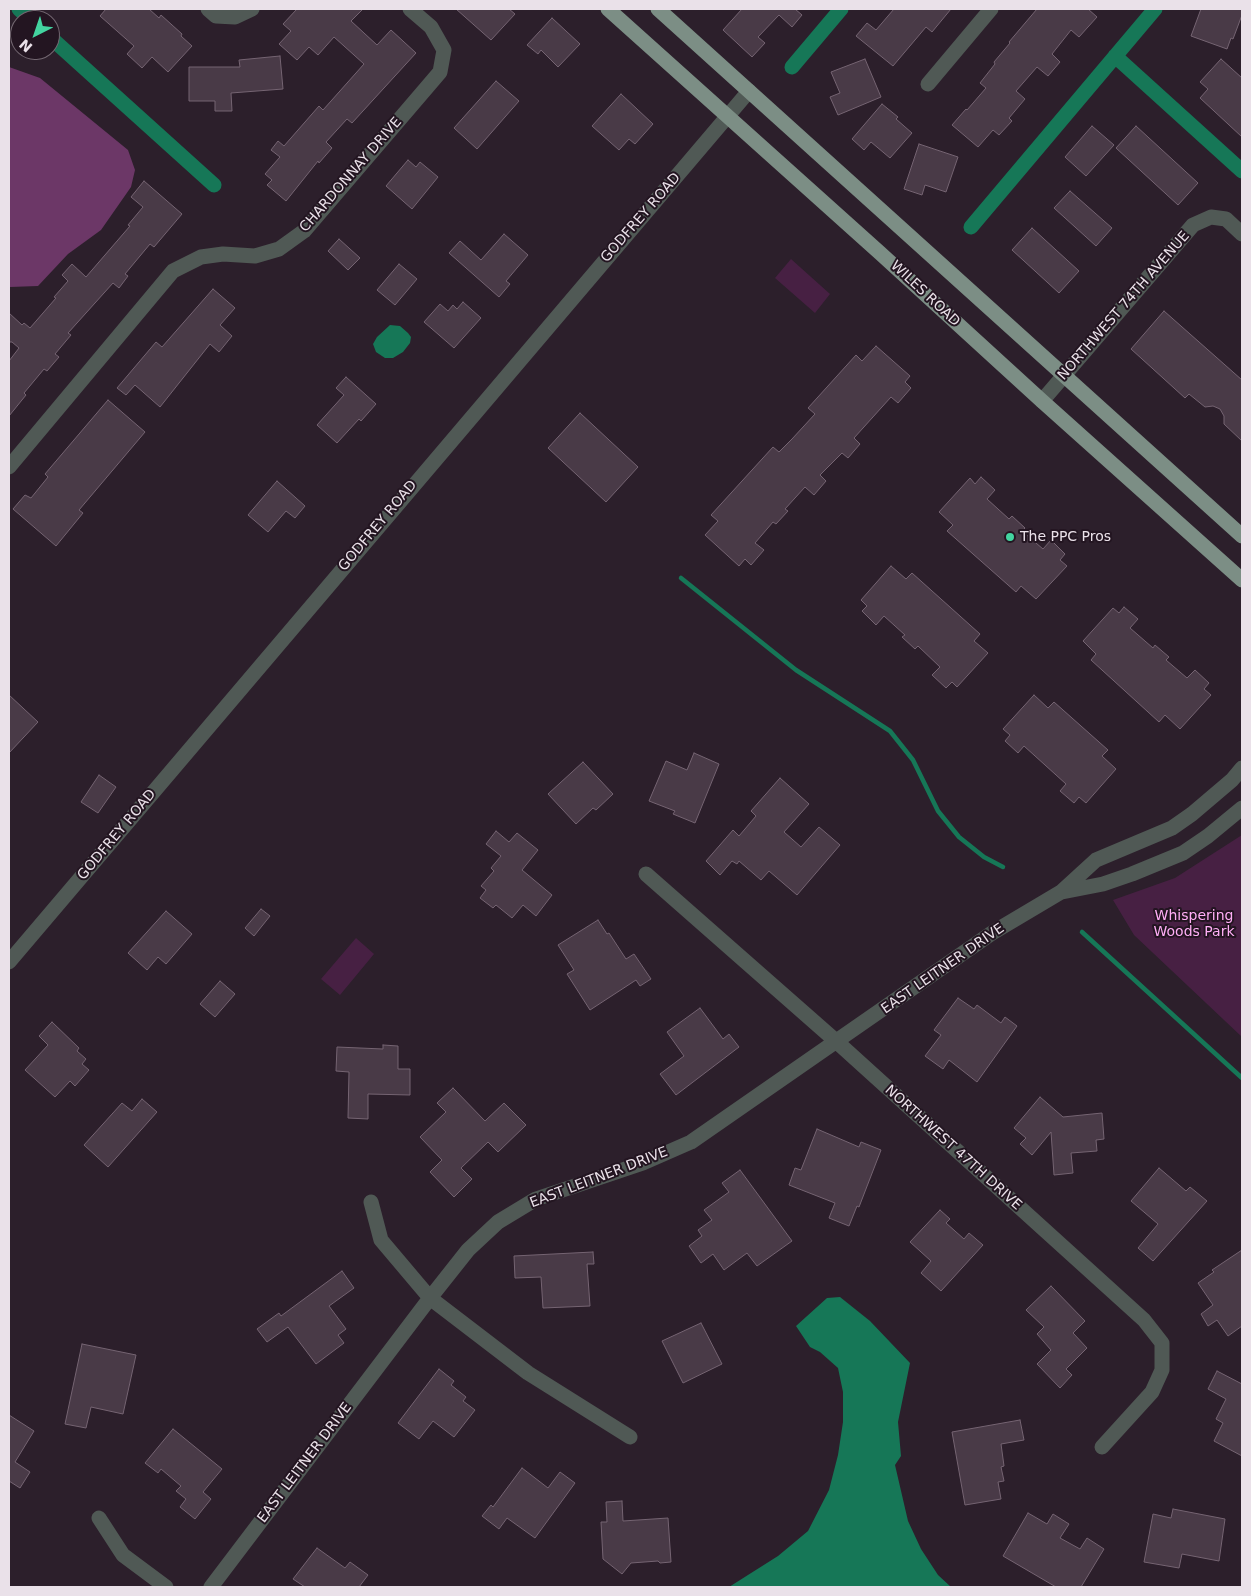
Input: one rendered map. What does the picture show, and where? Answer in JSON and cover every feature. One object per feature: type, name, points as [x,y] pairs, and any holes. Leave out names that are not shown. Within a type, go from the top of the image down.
[{"type":"main road","name":"WILES ROAD","points":[[608,9],[1242,580]]},
{"type":"main road","points":[[658,9],[1242,536]]},
{"type":"street","points":[[208,9],[216,16],[235,17],[252,9]]},
{"type":"street","name":"CHARDONNAY DRIVE","points":[[9,467],[14,450],[173,271],[201,257],[224,254],[255,256],[279,249],[304,231],[440,72],[444,50],[431,27],[410,9]]},
{"type":"street","points":[[928,84],[991,9]]},
{"type":"street","name":"GODFREY ROAD","points":[[9,962],[749,91]]},
{"type":"street","name":"NORTHWEST 74TH AVENUE","points":[[1042,401],[1193,225],[1212,217],[1226,219],[1242,234]]},
{"type":"street","name":"EAST LEITNER DRIVE","points":[[211,1587],[430,1298],[468,1250],[498,1222],[536,1199],[643,1163],[691,1142],[992,933],[1060,892],[1096,860],[1172,828],[1192,814],[1232,780],[1242,768]]},
{"type":"street","name":"EAST LEITNER DRIVE","points":[[1060,892],[1103,884],[1184,853],[1242,808]]},
{"type":"street","points":[[1192,814],[1208,836]]},
{"type":"street","name":"NORTHWEST 47TH DRIVE","points":[[646,874],[837,1042],[1144,1320],[1162,1343],[1162,1370],[1152,1392],[1102,1447]]},
{"type":"street","points":[[371,1202],[381,1240],[430,1298],[528,1374],[630,1437]]},
{"type":"street","points":[[99,1518],[123,1554],[166,1587]]},
{"type":"green space","points":[[791,259],[830,294],[815,313],[775,278]]},
{"type":"green space","name":"Whispering Woods Park","points":[[1242,835],[1242,1037],[1134,935],[1113,900],[1175,878]]},
{"type":"green space","points":[[356,938],[374,954],[340,995],[321,979]]},
{"type":"shaded area","points":[[9,67],[40,78],[128,150],[135,170],[131,187],[101,230],[68,254],[38,286],[9,286]]},
{"type":"shaded area","points":[[390,325],[400,326],[411,337],[410,343],[403,352],[393,358],[385,358],[376,352],[373,344],[377,337]]},
{"type":"shaded area","points":[[840,1297],[870,1321],[910,1363],[898,1422],[901,1456],[895,1465],[908,1521],[921,1549],[938,1575],[951,1587],[729,1587],[778,1556],[808,1531],[829,1490],[838,1455],[843,1422],[843,1392],[838,1368],[820,1352],[810,1347],[796,1326],[827,1298]]},
{"type":"building","points":[[106,9],[149,9],[159,18],[161,15],[192,46],[168,72],[152,57],[142,68],[127,54],[134,46],[100,16]]},
{"type":"building","points":[[297,9],[363,9],[351,21],[377,45],[391,30],[416,53],[352,123],[347,119],[326,142],[332,148],[319,163],[318,161],[286,201],[267,185],[272,180],[265,174],[280,157],[271,150],[278,141],[284,146],[319,106],[323,110],[364,64],[334,37],[318,55],[309,47],[297,60],[279,44],[291,31],[283,24]]},
{"type":"building","points":[[456,9],[509,9],[515,14],[491,40]]},
{"type":"building","points":[[742,9],[795,9],[802,15],[792,27],[779,15],[758,37],[765,43],[752,57],[723,30]]},
{"type":"building","points":[[894,9],[951,9],[932,32],[926,27],[893,66],[856,36],[867,23],[876,30]]},
{"type":"building","points":[[1037,9],[1088,9],[1097,17],[1079,37],[1071,30],[1052,54],[1060,62],[1048,76],[1037,67],[1016,91],[1025,99],[1009,118],[1012,121],[999,135],[993,130],[978,147],[952,125],[986,88],[980,83],[1009,42]]},
{"type":"building","points":[[1201,9],[1242,9],[1242,15],[1233,39],[1231,38],[1227,49],[1191,36]]},
{"type":"building","points":[[552,18],[580,44],[558,67],[541,50],[538,54],[527,45]]},
{"type":"building","points":[[280,56],[283,89],[231,93],[232,111],[215,111],[215,101],[189,101],[189,67],[240,67],[239,60]]},
{"type":"building","points":[[865,59],[881,97],[838,115],[830,97],[840,93],[831,72]]},
{"type":"building","points":[[1221,59],[1242,78],[1242,137],[1200,98],[1208,89],[1200,82]]},
{"type":"building","points":[[496,81],[519,101],[477,149],[454,128]]},
{"type":"building","points":[[621,94],[653,124],[635,144],[629,139],[619,150],[592,126]]},
{"type":"building","points":[[882,104],[898,117],[896,119],[912,133],[890,158],[871,142],[864,150],[852,139]]},
{"type":"building","points":[[1092,126],[1114,145],[1086,176],[1065,157]]},
{"type":"building","points":[[1136,126],[1198,183],[1178,205],[1116,148]]},
{"type":"building","points":[[919,144],[958,157],[946,192],[925,185],[922,195],[904,189]]},
{"type":"building","points":[[408,160],[416,167],[420,162],[438,177],[412,209],[386,186]]},
{"type":"building","points":[[144,181],[182,214],[154,247],[150,244],[125,274],[128,276],[119,288],[113,283],[68,333],[71,335],[55,354],[59,357],[47,371],[44,369],[24,393],[26,395],[9,416],[9,361],[19,348],[12,342],[9,342],[9,313],[22,325],[24,323],[30,328],[68,281],[62,275],[72,264],[86,277],[130,226],[128,225],[143,207],[131,197]]},
{"type":"building","points":[[1070,191],[1112,228],[1096,246],[1054,208]]},
{"type":"building","points":[[1032,228],[1079,271],[1059,293],[1012,250]]},
{"type":"building","points":[[504,234],[528,255],[506,281],[510,284],[499,297],[449,253],[460,241],[481,260]]},
{"type":"building","points":[[339,239],[360,258],[348,270],[328,251]]},
{"type":"building","points":[[399,264],[417,279],[395,305],[377,290]]},
{"type":"building","points":[[213,289],[235,308],[220,325],[232,336],[219,352],[210,344],[160,407],[135,385],[126,395],[117,388],[156,342],[162,347]]},
{"type":"building","points":[[463,302],[481,318],[454,348],[424,322],[440,304],[448,311],[453,305],[457,309]]},
{"type":"building","points":[[1164,311],[1242,380],[1242,441],[1224,424],[1224,416],[1220,409],[1213,406],[1205,407],[1189,394],[1185,398],[1131,349]]},
{"type":"building","points":[[876,346],[910,376],[905,382],[911,388],[898,403],[891,397],[854,438],[860,444],[848,458],[842,453],[820,475],[826,481],[814,495],[805,487],[785,509],[788,511],[776,524],[773,522],[755,543],[764,550],[751,565],[745,559],[739,566],[705,535],[718,521],[711,515],[773,447],[779,452],[815,414],[808,408],[856,355],[862,361]]},
{"type":"building","points":[[346,377],[376,404],[337,443],[317,425],[344,395],[336,388]]},
{"type":"building","points":[[108,400],[145,432],[79,510],[83,513],[56,546],[13,509],[25,495],[31,498],[48,477],[45,474]]},
{"type":"building","points":[[580,413],[638,467],[606,502],[548,448]]},
{"type":"building","points":[[981,477],[995,490],[987,499],[1009,519],[1012,516],[1025,528],[1022,531],[1043,549],[1051,540],[1065,554],[1060,560],[1067,566],[1036,599],[1021,586],[1016,592],[947,531],[953,525],[939,512],[970,478],[975,484]]},
{"type":"building","points":[[277,481],[305,506],[295,518],[286,511],[268,532],[248,515]]},
{"type":"building","points":[[891,566],[906,579],[912,573],[980,634],[974,641],[988,653],[957,687],[952,682],[946,688],[932,675],[940,667],[918,646],[915,649],[902,637],[905,635],[884,616],[876,625],[862,611],[867,606],[861,600]]},
{"type":"building","points":[[1124,607],[1138,619],[1130,628],[1153,648],[1155,645],[1169,657],[1166,660],[1187,678],[1195,670],[1209,683],[1204,689],[1211,695],[1180,729],[1165,715],[1159,722],[1091,660],[1096,654],[1083,641],[1113,608],[1119,613]]},
{"type":"building","points":[[9,695],[38,722],[9,753]]},
{"type":"building","points":[[1034,695],[1048,708],[1054,702],[1108,750],[1102,756],[1116,769],[1086,803],[1079,797],[1074,803],[1060,791],[1066,784],[1024,746],[1018,753],[1005,741],[1010,735],[1003,729]]},
{"type":"building","points":[[694,753],[719,764],[695,823],[673,814],[675,811],[649,801],[666,761],[687,770]]},
{"type":"building","points":[[583,762],[613,794],[596,810],[593,808],[576,824],[548,794]]},
{"type":"building","points":[[99,775],[116,787],[98,813],[81,802]]},
{"type":"building","points":[[780,778],[809,804],[784,832],[801,847],[819,827],[840,845],[797,895],[769,871],[761,880],[739,861],[737,864],[732,861],[720,875],[706,861],[733,830],[739,836],[756,816],[751,811]]},
{"type":"building","points":[[496,831],[509,842],[517,833],[538,850],[522,870],[552,895],[536,916],[523,905],[512,918],[496,905],[493,908],[480,898],[486,890],[481,886],[494,871],[491,868],[501,856],[486,844]]},
{"type":"building","points":[[261,909],[270,916],[254,936],[245,928]]},
{"type":"building","points":[[166,911],[192,934],[166,964],[158,957],[147,970],[128,953]]},
{"type":"building","points":[[598,920],[626,959],[634,954],[651,979],[640,986],[636,980],[590,1010],[567,974],[574,970],[558,945]]},
{"type":"building","points":[[220,981],[235,994],[215,1017],[200,1004]]},
{"type":"building","points":[[958,998],[974,1009],[977,1005],[1001,1023],[1005,1017],[1017,1026],[977,1082],[949,1060],[943,1069],[925,1056],[941,1035],[934,1030]]},
{"type":"building","points":[[700,1008],[723,1039],[729,1034],[739,1047],[676,1095],[660,1074],[684,1056],[667,1032]]},
{"type":"building","points":[[52,1022],[79,1048],[77,1051],[86,1059],[82,1064],[89,1070],[75,1086],[70,1081],[55,1097],[25,1070],[48,1045],[39,1036]]},
{"type":"building","points":[[383,1045],[398,1046],[398,1069],[410,1069],[410,1095],[368,1094],[368,1119],[348,1118],[349,1072],[336,1071],[337,1047],[383,1049]]},
{"type":"building","points":[[453,1088],[485,1121],[504,1103],[526,1125],[498,1152],[488,1142],[461,1168],[472,1179],[454,1197],[430,1172],[442,1160],[420,1137],[446,1112],[437,1103]]},
{"type":"building","points":[[1040,1097],[1063,1117],[1102,1113],[1104,1139],[1096,1140],[1097,1151],[1071,1153],[1073,1173],[1054,1175],[1051,1132],[1032,1155],[1020,1144],[1026,1138],[1014,1128]]},
{"type":"building","points":[[142,1099],[157,1112],[108,1167],[84,1145],[122,1103],[132,1111]]},
{"type":"building","points":[[817,1129],[859,1147],[861,1142],[881,1150],[859,1207],[857,1206],[849,1226],[829,1218],[835,1203],[789,1185],[795,1168],[801,1170]]},
{"type":"building","points":[[1159,1168],[1186,1191],[1190,1187],[1207,1201],[1153,1261],[1138,1248],[1158,1224],[1131,1201]]},
{"type":"building","points":[[740,1170],[792,1241],[757,1266],[747,1253],[724,1270],[713,1254],[701,1263],[689,1246],[702,1236],[698,1230],[712,1220],[704,1210],[729,1192],[722,1183]]},
{"type":"building","points":[[940,1210],[950,1219],[946,1223],[964,1239],[969,1233],[983,1245],[941,1291],[921,1273],[931,1261],[910,1242]]},
{"type":"building","points":[[1242,1250],[1242,1326],[1228,1336],[1217,1320],[1208,1326],[1201,1314],[1213,1305],[1198,1283],[1214,1272],[1212,1270]]},
{"type":"building","points":[[593,1252],[594,1264],[587,1264],[590,1306],[543,1308],[541,1277],[515,1278],[514,1256]]},
{"type":"building","points":[[342,1271],[354,1288],[329,1306],[346,1329],[338,1335],[344,1343],[316,1364],[288,1327],[267,1342],[257,1329],[279,1313],[281,1316]]},
{"type":"building","points":[[1051,1286],[1085,1321],[1073,1333],[1087,1348],[1066,1369],[1072,1375],[1060,1388],[1037,1364],[1051,1350],[1037,1334],[1044,1327],[1026,1310]]},
{"type":"building","points":[[701,1323],[722,1364],[683,1383],[662,1341]]},
{"type":"building","points":[[82,1344],[136,1355],[123,1414],[91,1407],[86,1428],[65,1424]]},
{"type":"building","points":[[439,1369],[454,1381],[451,1385],[466,1397],[463,1401],[475,1410],[454,1437],[433,1421],[419,1439],[398,1423]]},
{"type":"building","points":[[1217,1371],[1242,1384],[1242,1456],[1214,1441],[1223,1423],[1216,1419],[1226,1399],[1208,1389]]},
{"type":"building","points":[[9,1415],[34,1431],[15,1462],[30,1472],[20,1488],[9,1481]]},
{"type":"building","points":[[1020,1420],[1024,1440],[1001,1444],[1004,1466],[1001,1467],[1004,1481],[998,1482],[1001,1499],[965,1505],[952,1432]]},
{"type":"building","points":[[173,1429],[222,1469],[203,1492],[211,1499],[195,1519],[180,1507],[186,1499],[176,1491],[181,1486],[161,1469],[158,1473],[145,1463]]},
{"type":"building","points":[[522,1468],[548,1488],[560,1472],[575,1483],[535,1538],[507,1518],[499,1529],[482,1516],[491,1505],[493,1507]]},
{"type":"building","points":[[622,1501],[623,1521],[668,1518],[671,1562],[631,1563],[622,1574],[603,1559],[601,1522],[607,1522],[606,1502]]},
{"type":"building","points":[[1173,1509],[1225,1519],[1219,1561],[1182,1554],[1179,1568],[1144,1562],[1153,1514],[1171,1518]]},
{"type":"building","points":[[1028,1513],[1047,1524],[1053,1514],[1069,1524],[1060,1538],[1080,1549],[1087,1538],[1104,1549],[1081,1587],[1056,1587],[1003,1556]]},
{"type":"building","points":[[317,1548],[345,1568],[350,1562],[368,1575],[359,1587],[305,1587],[293,1579]]},
{"type":"waterway","points":[[792,67],[841,9]]},
{"type":"waterway","points":[[971,227],[1155,9]]},
{"type":"waterway","points":[[60,46],[214,185]]},
{"type":"waterway","points":[[1115,56],[1242,171]]},
{"type":"waterway","points":[[681,578],[796,670],[890,731],[913,760],[938,811],[959,837],[984,857],[1003,867]]},
{"type":"waterway","points":[[1082,932],[1242,1078]]},
{"type":"place","name":"The PPC Pros","points":[[1010,537]]}]
